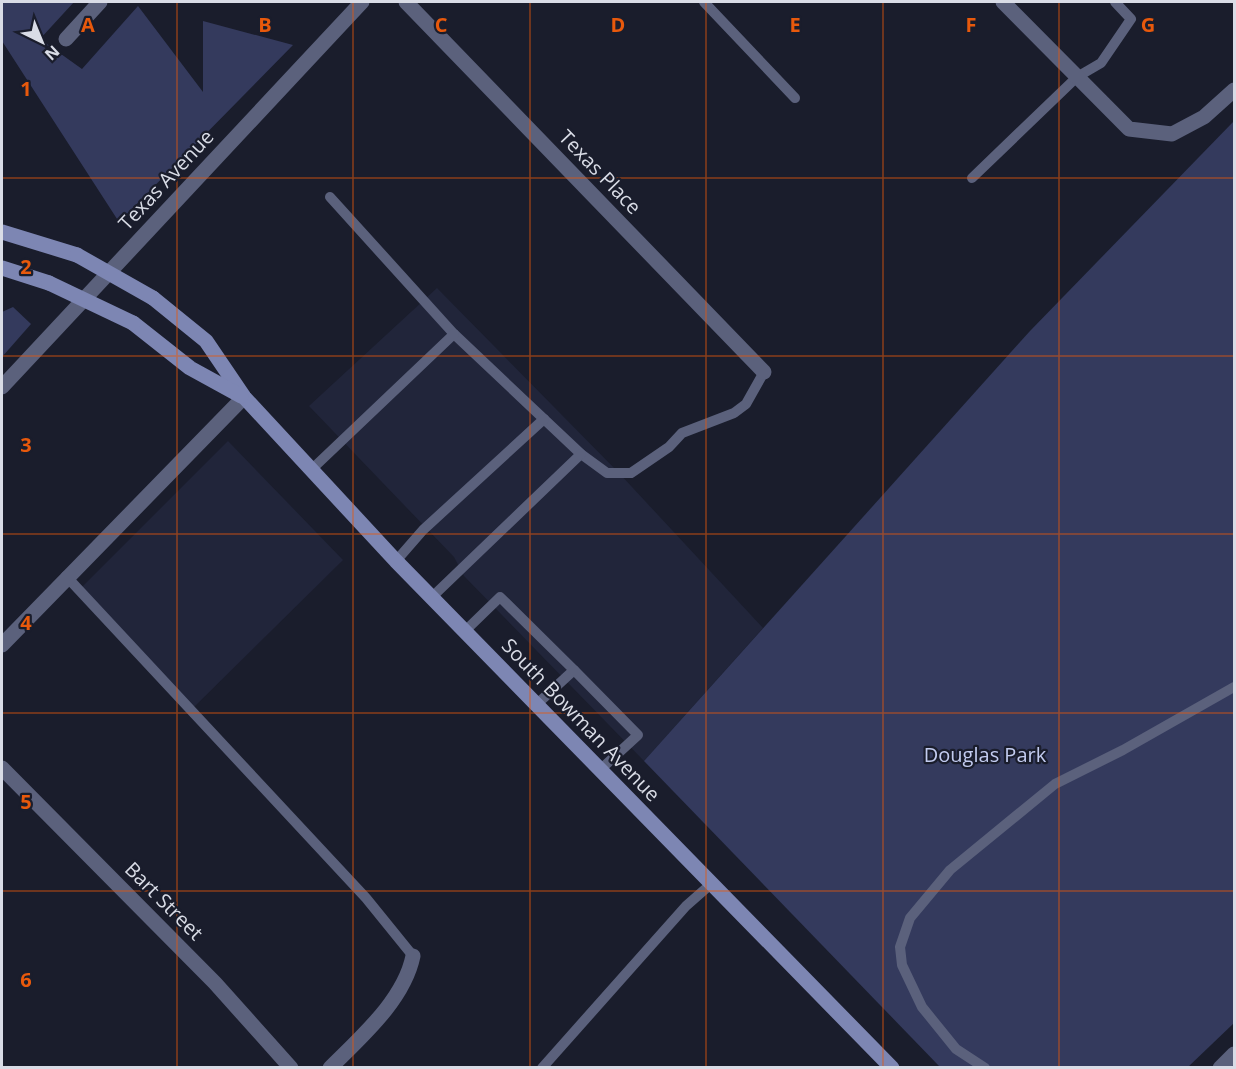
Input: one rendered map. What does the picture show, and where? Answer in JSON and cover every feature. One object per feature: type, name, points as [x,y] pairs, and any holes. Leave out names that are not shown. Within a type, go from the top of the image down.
[{"type":"main road","name":"South Bowman Avenue","points":[[2,232],[77,255],[153,298],[206,341],[244,397],[396,561],[892,1068]]},
{"type":"main road","name":"South Bowman Avenue","points":[[2,268],[49,283],[133,323],[190,368],[244,397]]},
{"type":"street","points":[[66,39],[100,2]]},
{"type":"street","name":"Texas Avenue","points":[[2,387],[362,2]]},
{"type":"street","name":"Texas Place","points":[[406,2],[764,372]]},
{"type":"street","points":[[1003,2],[1130,129],[1172,134],[1204,117],[1234,90]]},
{"type":"street","points":[[2,645],[66,576],[244,397]]},
{"type":"street","name":"Bart Street","points":[[2,768],[215,983],[291,1068]]},
{"type":"street","points":[[330,1068],[379,1017],[401,986],[411,968],[413,956]]},
{"type":"street","points":[[1220,1068],[1234,1054]]},
{"type":"lane","points":[[704,2],[795,98]]},
{"type":"lane","points":[[972,178],[1077,77],[1101,63],[1131,19],[1115,2]]},
{"type":"lane","points":[[330,197],[454,334],[580,454],[607,473],[631,473],[669,447],[682,433],[734,413],[746,404],[764,372]]},
{"type":"lane","points":[[311,470],[454,334]]},
{"type":"lane","points":[[396,561],[423,530],[544,419]]},
{"type":"lane","points":[[432,597],[580,454]]},
{"type":"lane","points":[[66,576],[366,898],[413,956]]},
{"type":"lane","points":[[465,631],[500,597],[574,670],[638,735],[601,769]]},
{"type":"lane","points":[[537,704],[574,670]]},
{"type":"lane","points":[[985,1068],[956,1048],[921,1006],[902,965],[900,947],[910,918],[950,870],[1055,784],[1123,750],[1234,687]]},
{"type":"lane","points":[[542,1068],[686,906],[711,884]]},
{"type":"shaded area","points":[[437,288],[619,473],[763,628],[644,761],[464,576],[454,557],[309,406]]},
{"type":"shaded area","points":[[228,441],[343,560],[191,710],[79,590]]},
{"type":"green space","points":[[2,2],[74,2],[40,39],[82,69],[138,6],[203,92],[203,21],[293,45],[119,222],[2,41]]},
{"type":"green space","name":"Douglas Park","points":[[1234,121],[1234,1023],[1188,1067],[940,1067],[644,761],[1030,331]]},
{"type":"green space","points":[[13,307],[31,324],[2,357],[2,312]]}]
